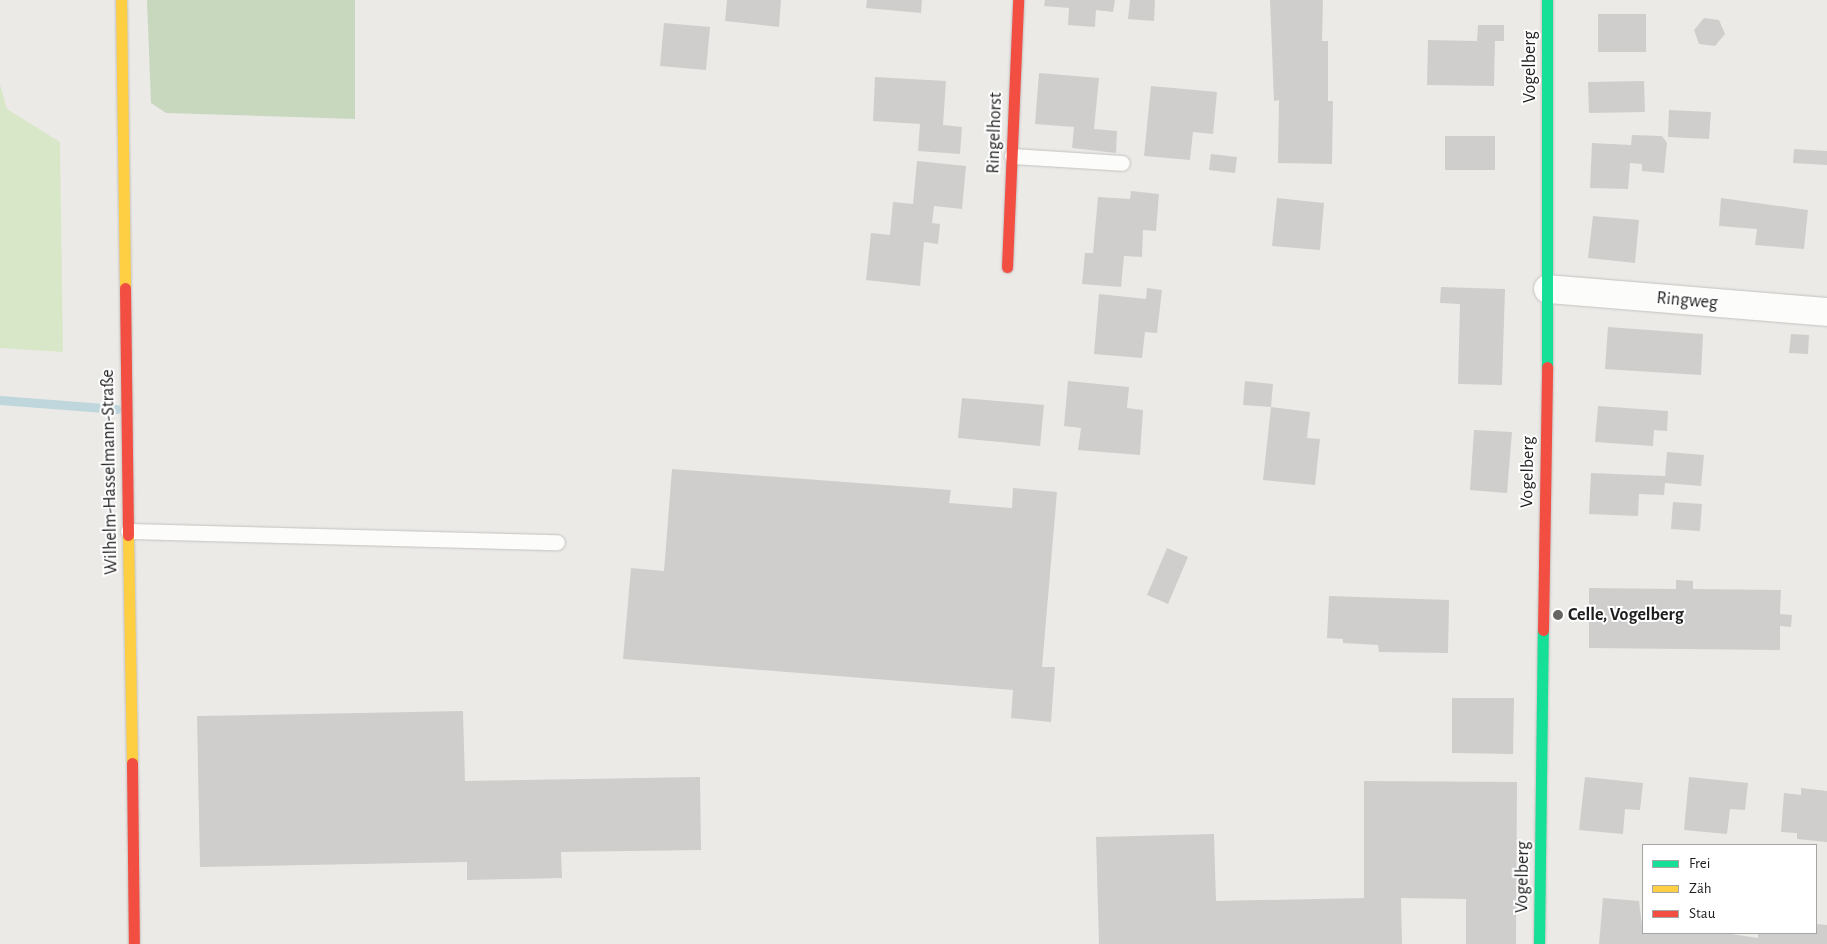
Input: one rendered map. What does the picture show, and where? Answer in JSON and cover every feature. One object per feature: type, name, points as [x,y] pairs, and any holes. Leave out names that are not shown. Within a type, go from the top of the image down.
[{"type":"street","name":"Wilhelm-Hasselmann-Straße","points":[[121,0],[134,944]]},
{"type":"street","name":"Ringelhorst","points":[[1007,267],[1018,0]]},
{"type":"street","name":"Vogelberg","points":[[1540,944],[1548,289],[1547,0]]},
{"type":"street","name":"Ringweg","points":[[1548,289],[1827,312]]},
{"type":"lane","points":[[1012,156],[1122,163]]},
{"type":"lane","points":[[128,531],[558,542]]},
{"type":"green space","points":[[147,0],[355,0],[355,119],[166,113],[151,103]]},
{"type":"green space","points":[[0,84],[7,109],[60,142],[63,352],[0,348]]},
{"type":"building","points":[[727,0],[781,0],[779,27],[725,21]]},
{"type":"building","points":[[867,0],[922,0],[921,13],[866,8]]},
{"type":"building","points":[[1045,0],[1115,0],[1113,12],[1096,10],[1095,27],[1068,25],[1069,8],[1044,6]]},
{"type":"building","points":[[1130,0],[1155,0],[1154,21],[1128,19]]},
{"type":"building","points":[[1270,0],[1323,0],[1322,41],[1328,41],[1328,101],[1333,101],[1332,164],[1278,163],[1279,100],[1274,101]]},
{"type":"building","points":[[1598,14],[1646,14],[1646,52],[1598,52]]},
{"type":"building","points":[[1704,18],[1719,20],[1725,34],[1715,46],[1699,44],[1694,30]]},
{"type":"building","points":[[664,23],[710,27],[706,70],[660,66]]},
{"type":"building","points":[[1478,25],[1504,25],[1504,41],[1495,41],[1494,86],[1427,85],[1428,40],[1477,41]]},
{"type":"building","points":[[1039,73],[1099,78],[1094,129],[1117,131],[1116,153],[1072,148],[1074,127],[1035,124]]},
{"type":"building","points":[[875,77],[946,81],[943,125],[962,127],[960,154],[918,151],[920,124],[873,121]]},
{"type":"building","points":[[1644,81],[1645,112],[1589,113],[1588,82]]},
{"type":"building","points":[[1151,86],[1217,92],[1213,134],[1193,132],[1190,160],[1144,156]]},
{"type":"building","points":[[1669,110],[1711,112],[1709,139],[1668,137]]},
{"type":"building","points":[[1632,135],[1662,136],[1667,143],[1664,173],[1642,171],[1642,164],[1630,163],[1628,189],[1590,188],[1592,143],[1631,145]]},
{"type":"building","points":[[1445,136],[1495,136],[1495,170],[1445,170]]},
{"type":"building","points":[[1794,149],[1827,151],[1827,165],[1793,163]]},
{"type":"building","points":[[1211,154],[1237,157],[1235,173],[1209,170]]},
{"type":"building","points":[[917,161],[966,166],[962,209],[934,206],[932,223],[940,224],[938,244],[924,242],[920,286],[866,280],[871,233],[890,235],[893,202],[913,204]]},
{"type":"building","points":[[1131,191],[1159,194],[1156,231],[1143,230],[1142,257],[1124,256],[1121,287],[1082,284],[1085,253],[1093,253],[1098,197],[1130,199]]},
{"type":"building","points":[[1277,198],[1324,203],[1320,250],[1272,246]]},
{"type":"building","points":[[1721,198],[1808,210],[1804,249],[1755,245],[1757,229],[1719,226]]},
{"type":"building","points":[[1593,216],[1639,220],[1635,263],[1588,258]]},
{"type":"building","points":[[1441,287],[1505,289],[1502,385],[1458,384],[1460,304],[1440,303]]},
{"type":"building","points":[[1147,288],[1162,290],[1157,333],[1145,332],[1142,358],[1094,354],[1099,294],[1146,299]]},
{"type":"building","points":[[1608,327],[1703,334],[1701,375],[1605,369]]},
{"type":"building","points":[[1791,334],[1809,335],[1808,354],[1789,353]]},
{"type":"building","points":[[1068,381],[1129,387],[1127,408],[1143,410],[1140,455],[1078,450],[1081,428],[1064,426]]},
{"type":"building","points":[[1245,381],[1273,384],[1271,407],[1243,405]]},
{"type":"building","points":[[962,398],[1044,405],[1040,446],[958,438]]},
{"type":"building","points":[[1598,406],[1668,411],[1667,431],[1654,430],[1653,446],[1595,442]]},
{"type":"building","points":[[1271,407],[1310,412],[1307,438],[1320,439],[1315,485],[1263,480]]},
{"type":"building","points":[[1474,430],[1512,432],[1507,493],[1470,490]]},
{"type":"building","points":[[1667,452],[1704,455],[1701,486],[1665,483],[1664,495],[1639,494],[1638,516],[1589,514],[1591,473],[1665,476]]},
{"type":"building","points":[[672,469],[951,490],[949,503],[1012,508],[1013,488],[1057,492],[1042,667],[1055,667],[1051,722],[1011,718],[1013,690],[623,659],[631,568],[664,571]]},
{"type":"building","points":[[1673,502],[1702,504],[1700,531],[1671,529]]},
{"type":"building","points":[[1167,548],[1188,557],[1168,604],[1147,595]]},
{"type":"building","points":[[1676,580],[1693,581],[1693,589],[1781,590],[1780,614],[1792,615],[1791,627],[1780,626],[1780,650],[1589,648],[1589,588],[1676,589]]},
{"type":"building","points":[[1329,596],[1449,600],[1448,653],[1379,652],[1378,645],[1343,643],[1343,639],[1327,638]]},
{"type":"building","points":[[1452,698],[1514,698],[1513,754],[1452,753]]},
{"type":"building","points":[[463,711],[465,781],[700,777],[701,850],[561,852],[562,878],[467,880],[467,862],[200,867],[197,716]]},
{"type":"building","points":[[1585,777],[1643,783],[1640,810],[1625,809],[1623,834],[1579,830]]},
{"type":"building","points":[[1689,777],[1748,783],[1745,810],[1730,809],[1727,834],[1684,830]]},
{"type":"building","points":[[1364,781],[1517,782],[1516,944],[1466,944],[1466,899],[1401,898],[1402,944],[1099,944],[1096,837],[1214,834],[1216,901],[1364,898]]},
{"type":"building","points":[[1801,788],[1827,791],[1827,842],[1797,839],[1797,833],[1781,832],[1784,793],[1801,795]]},
{"type":"building","points":[[1603,898],[1639,901],[1642,934],[1732,934],[1758,938],[1758,934],[1817,934],[1817,924],[1827,925],[1827,944],[1599,944]]},
{"type":"waterway","points":[[0,400],[117,409]]},
{"type":"traffic: fast","points":[[1547,0],[1547,367]]},
{"type":"traffic: fast","points":[[1539,944],[1543,630]]},
{"type":"traffic: slow","points":[[121,0],[125,288]]},
{"type":"traffic: slow","points":[[128,535],[132,763]]},
{"type":"traffic: jam","points":[[1007,267],[1018,0]]},
{"type":"traffic: jam","points":[[125,288],[128,535]]},
{"type":"traffic: jam","points":[[1543,630],[1547,367]]},
{"type":"traffic: jam","points":[[132,763],[134,944]]},
{"type":"place","name":"Celle, Vogelberg","points":[[1558,615]]}]
